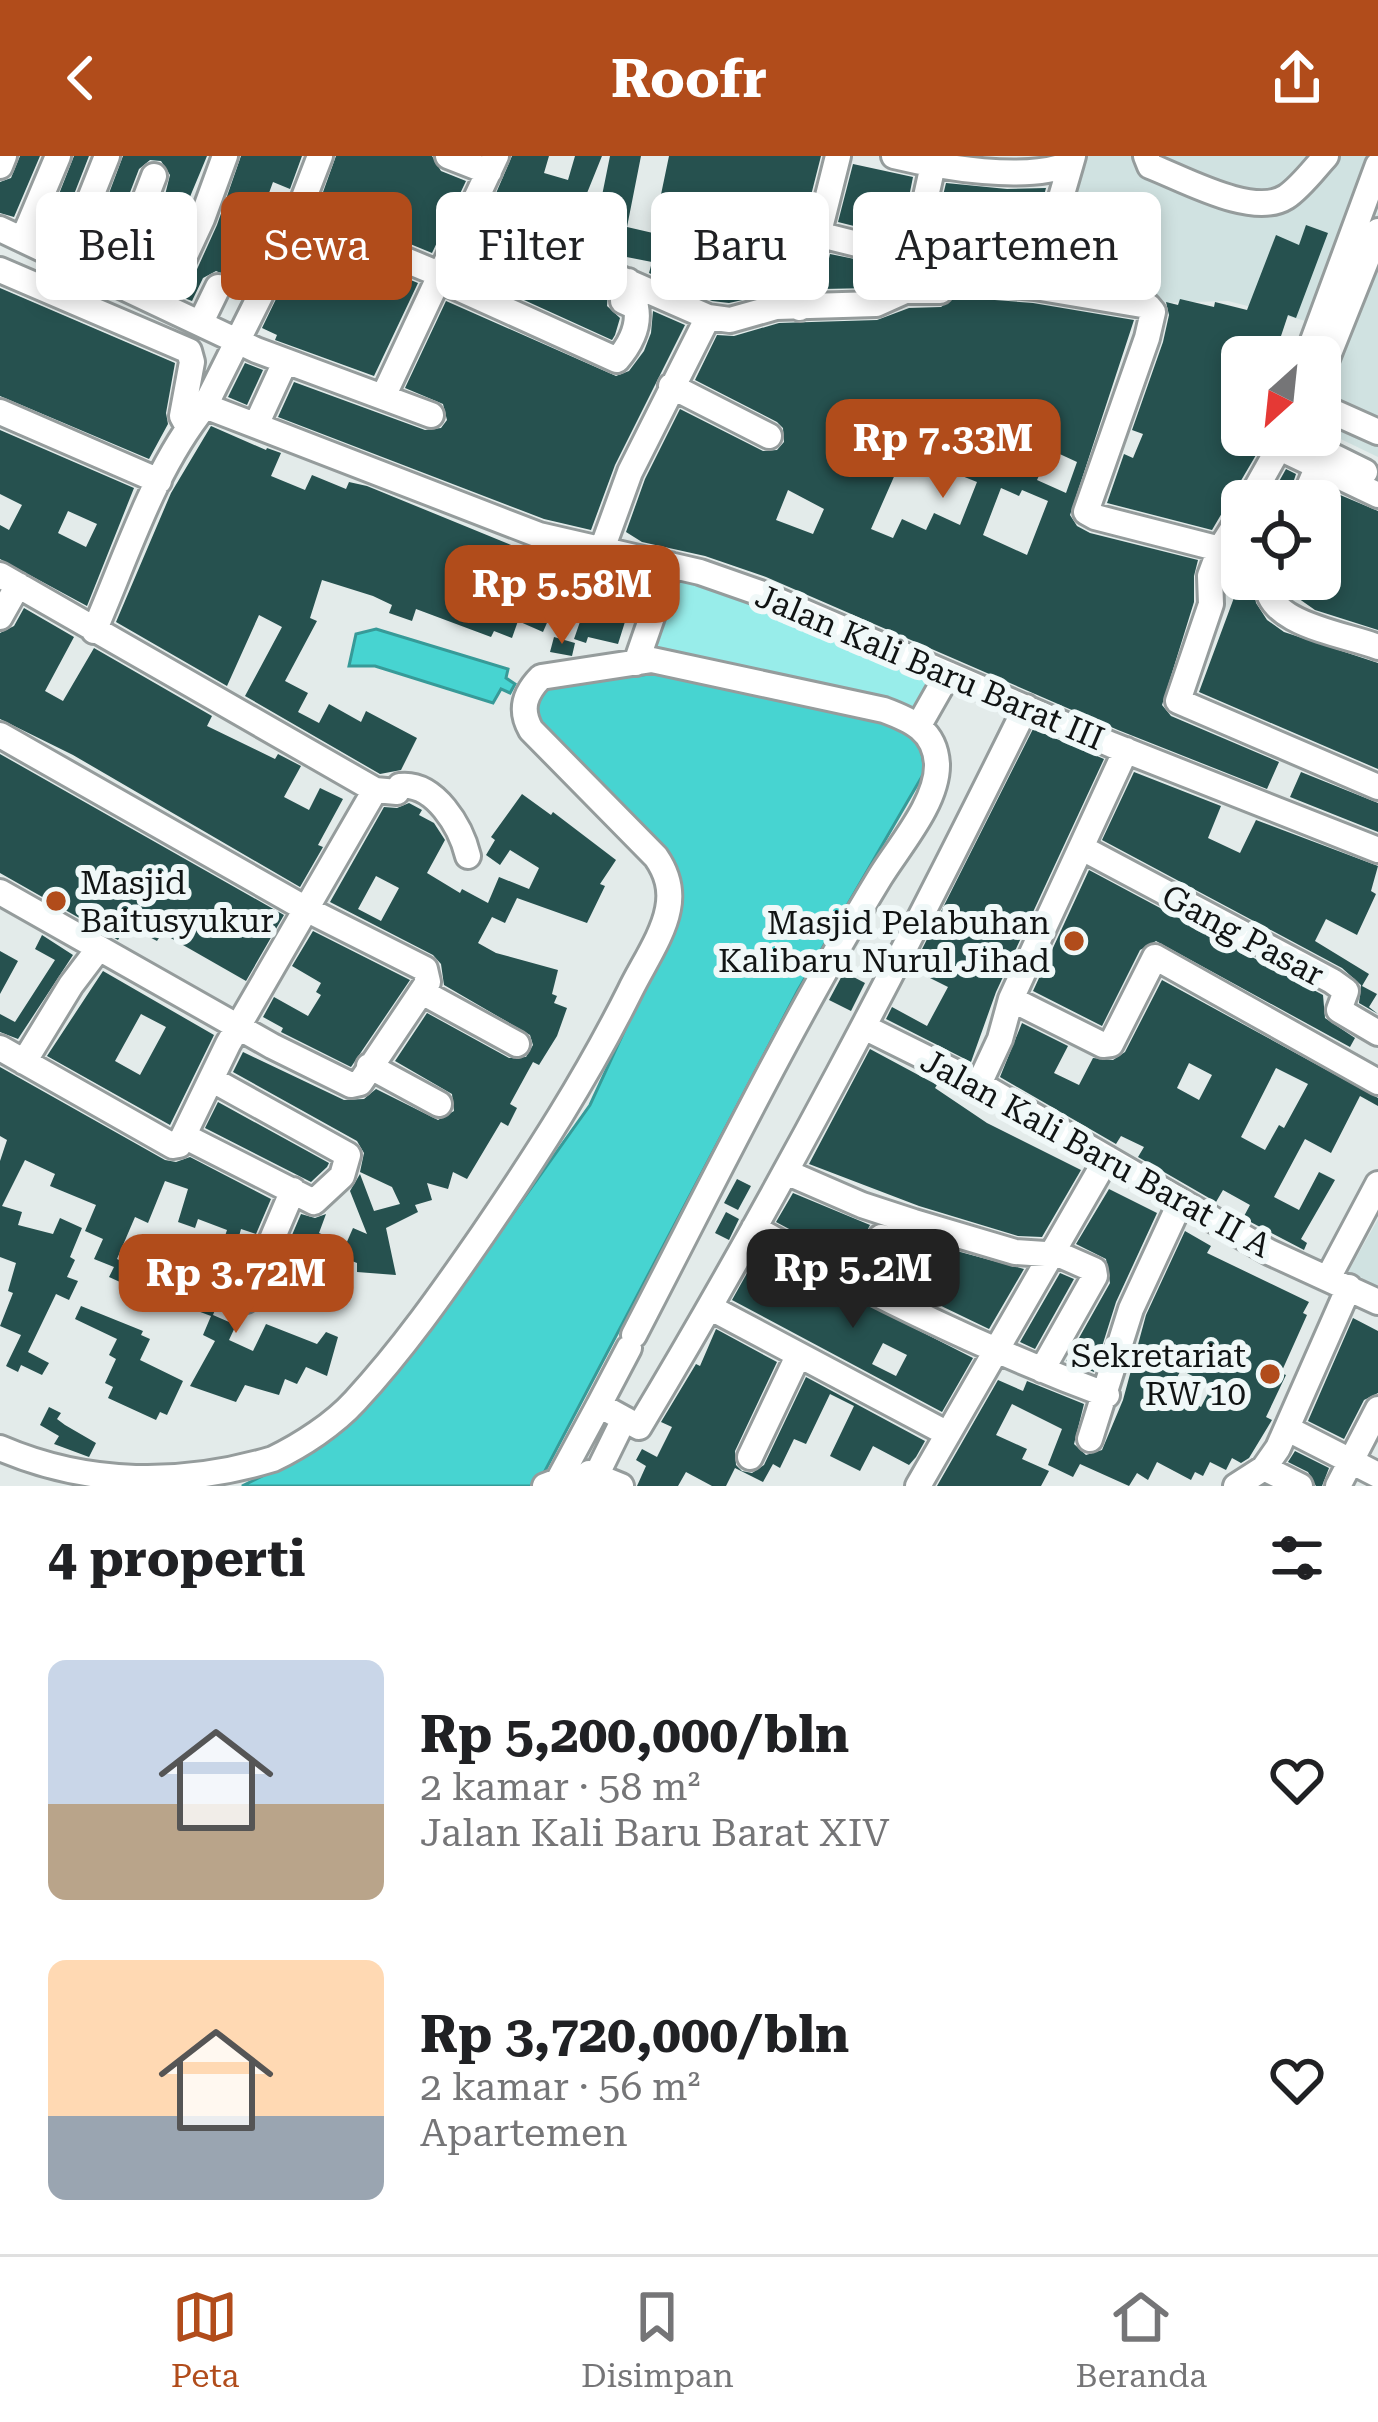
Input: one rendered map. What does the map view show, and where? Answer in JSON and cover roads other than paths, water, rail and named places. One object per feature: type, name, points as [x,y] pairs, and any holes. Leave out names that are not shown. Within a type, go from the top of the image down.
[{"type":"street","points":[[0,166],[4,156]]},
{"type":"street","points":[[11,234],[58,156]]},
{"type":"street","points":[[93,192],[107,156]]},
{"type":"street","points":[[163,303],[225,156]]},
{"type":"street","points":[[448,156],[493,164],[479,192]]},
{"type":"street","points":[[829,192],[838,156]]},
{"type":"street","points":[[894,156],[1050,171],[1072,159]]},
{"type":"street","points":[[1146,156],[1150,166],[1247,204],[1289,195],[1326,156]]},
{"type":"street","points":[[304,192],[314,158]]},
{"type":"street","points":[[1063,192],[1072,159]]},
{"type":"street","points":[[930,192],[942,162]]},
{"type":"street","points":[[1315,336],[1378,165]]},
{"type":"street","points":[[148,192],[154,176]]},
{"type":"street","points":[[1336,336],[1378,231]]},
{"type":"street","points":[[0,270],[189,351],[193,362],[182,416],[188,427]]},
{"type":"street","points":[[627,284],[628,280],[708,317],[730,320],[776,307],[885,300]]},
{"type":"street","points":[[383,397],[436,281]]},
{"type":"street","points":[[218,287],[224,327]]},
{"type":"street","points":[[156,300],[224,327],[285,362],[431,415]]},
{"type":"street","points":[[94,631],[159,482],[188,427],[205,406],[224,327],[241,300]]},
{"type":"street","points":[[487,300],[617,361],[638,318],[636,307],[623,300]]},
{"type":"street","points":[[800,308],[802,300]]},
{"type":"street","points":[[1108,300],[1148,307],[1153,313],[1086,512],[1220,549],[1210,576],[1210,604],[1179,693],[1181,705],[1378,787]]},
{"type":"street","points":[[601,552],[615,508],[670,386],[708,317]]},
{"type":"street","points":[[256,425],[285,362]]},
{"type":"street","points":[[670,386],[770,436]]},
{"type":"street","name":"Jalan Kali Baru Barat III","points":[[205,406],[539,535],[670,565],[760,593],[1126,750],[1378,850]]},
{"type":"street","points":[[0,412],[159,482]]},
{"type":"street","points":[[1341,415],[1378,432]]},
{"type":"street","points":[[1303,456],[1317,468],[1378,495]]},
{"type":"street","points":[[1324,456],[1378,478]]},
{"type":"street","points":[[1312,480],[1317,468]]},
{"type":"street","points":[[636,663],[670,565]]},
{"type":"street","points":[[0,617],[9,580],[375,790],[395,793],[400,786],[417,787],[450,815],[469,856]]},
{"type":"street","points":[[1272,600],[1287,616],[1378,646]]},
{"type":"street","points":[[0,1448],[72,1476],[139,1486],[196,1483],[232,1474],[292,1448],[352,1404],[427,1316],[560,1122],[668,912],[666,872],[656,857],[524,718],[531,686],[542,677],[652,661],[884,710],[919,725],[932,741],[937,765],[932,789],[830,958],[558,1481],[545,1486]]},
{"type":"street","points":[[919,725],[948,674]]},
{"type":"street","points":[[599,1406],[639,1427],[711,1308],[865,1027],[1026,707]]},
{"type":"street","points":[[0,735],[306,909],[517,1044]]},
{"type":"street","points":[[979,1084],[1000,1040],[1011,999],[1126,750]]},
{"type":"street","points":[[0,1048],[173,1146],[184,1136],[239,1027],[375,790]]},
{"type":"street","name":"Gang Pasar","points":[[1082,848],[1332,981],[1346,992],[1340,1010],[1378,1033]]},
{"type":"street","points":[[0,892],[351,1085],[360,1083],[424,981]]},
{"type":"street","points":[[24,1061],[70,985],[99,948]]},
{"type":"street","points":[[1011,999],[1103,1045],[1111,1044],[1155,957],[1378,1082]]},
{"type":"street","name":"Jalan Kali Baru Barat II A","points":[[865,1027],[979,1084],[1340,1289]]},
{"type":"street","points":[[370,1066],[439,1104]]},
{"type":"street","points":[[184,1136],[314,1202],[342,1175],[350,1156],[211,1079]]},
{"type":"street","points":[[918,1486],[1107,1158]]},
{"type":"street","points":[[786,1172],[914,1222],[1047,1257],[1060,1256],[1094,1270],[1095,1276],[1042,1370]]},
{"type":"street","points":[[1238,1485],[1264,1468],[1288,1429],[1378,1184]]},
{"type":"street","points":[[246,1300],[293,1190]]},
{"type":"street","points":[[1090,1438],[1131,1309],[1181,1201]]},
{"type":"street","points":[[859,1285],[880,1237],[905,1243],[914,1222]]},
{"type":"street","points":[[754,1228],[859,1285],[1106,1396]]},
{"type":"street","points":[[1340,1289],[1378,1302]]},
{"type":"street","points":[[1340,1289],[1378,1318]]},
{"type":"street","points":[[711,1308],[948,1434]]},
{"type":"street","points":[[750,1457],[798,1356]]},
{"type":"street","points":[[1338,1486],[1378,1409]]},
{"type":"street","points":[[622,1486],[588,1480],[624,1419]]},
{"type":"street","points":[[1288,1429],[1378,1475]]},
{"type":"street","points":[[1264,1468],[1300,1486]]},
{"type":"place","name":"Masjid Baitusyukur","points":[[56,901]]},
{"type":"place","name":"Masjid Pelabuhan Kalibaru Nurul Jihad","points":[[1074,941]]},
{"type":"place","name":"Sekretariat RW 10","points":[[1270,1374]]}]
